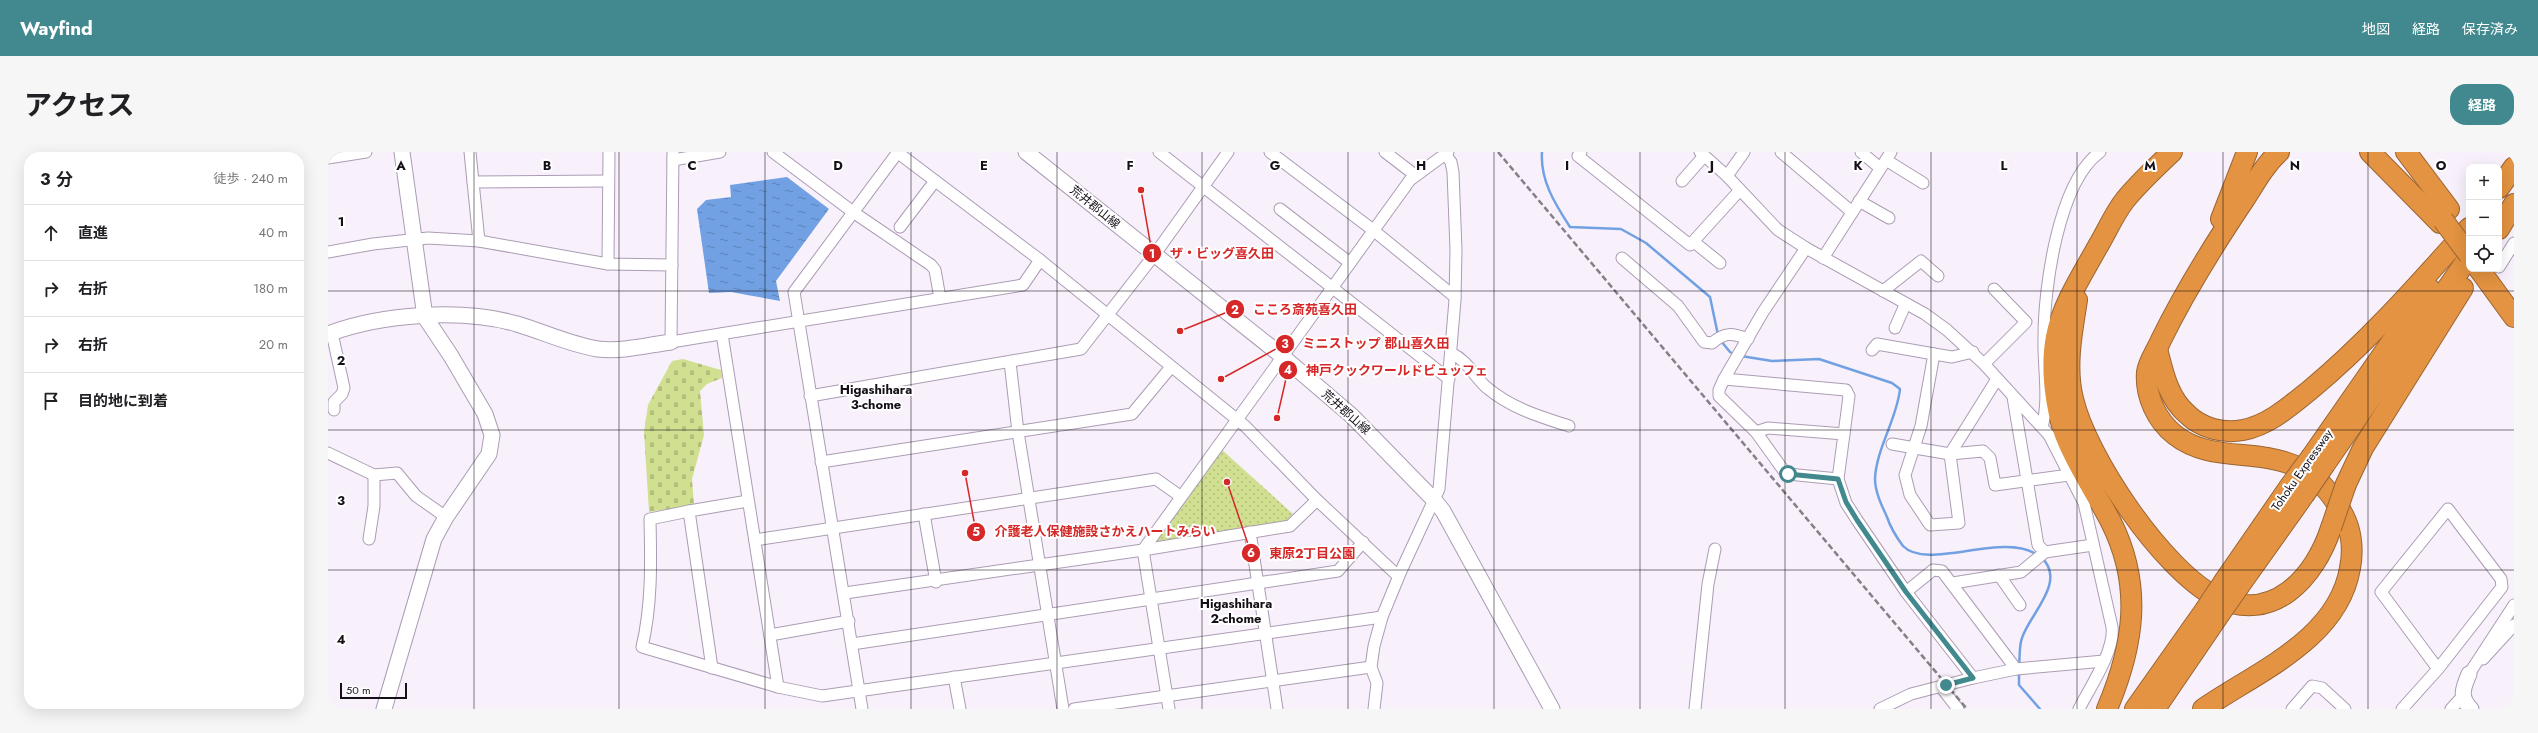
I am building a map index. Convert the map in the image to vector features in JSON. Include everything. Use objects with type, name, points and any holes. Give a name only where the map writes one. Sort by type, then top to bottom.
[{"type":"highway","points":[[2146,176],[2160,152]]},
{"type":"highway","points":[[2107,709],[2129,645],[2132,604],[2128,572],[2111,522],[2081,471],[2065,434],[2056,395],[2054,375],[2055,339],[2061,317],[2080,278],[2124,202],[2146,176],[2172,152]]},
{"type":"highway","points":[[2213,244],[2247,152]]},
{"type":"highway","points":[[2203,709],[2282,659],[2311,636],[2338,603],[2348,579],[2352,555],[2351,538],[2348,525],[2334,498],[2307,473],[2279,461],[2194,446],[2174,434],[2158,416],[2150,398],[2147,370],[2174,312],[2213,244],[2266,166],[2279,152]]},
{"type":"highway","points":[[2370,152],[2444,218]]},
{"type":"highway","points":[[2391,152],[2466,247]]},
{"type":"highway","points":[[2406,152],[2444,218]]},
{"type":"highway","points":[[2502,184],[2514,167]]},
{"type":"highway","points":[[2502,210],[2514,193]]},
{"type":"highway","points":[[2502,224],[2514,204]]},
{"type":"highway","points":[[2157,349],[2172,396],[2186,414],[2215,429],[2235,431],[2256,426],[2295,402],[2351,354],[2406,298],[2466,232]]},
{"type":"highway","name":"Tohoku Expressway","points":[[2155,709],[2212,613],[2318,460],[2466,234]]},
{"type":"highway","name":"Tohoku Expressway","points":[[2318,460],[2466,253]]},
{"type":"highway","points":[[2080,278],[2070,368],[2073,400],[2083,432],[2101,467],[2128,507],[2152,537],[2189,577],[2216,596],[2227,601],[2250,604],[2269,601],[2291,591],[2303,581],[2320,556],[2346,484],[2375,429],[2486,272]]},
{"type":"highway","points":[[2488,272],[2514,316]]},
{"type":"highway","points":[[2489,272],[2514,297]]},
{"type":"highway","name":"Tohoku Expressway","points":[[2135,709],[2212,613]]},
{"type":"street","points":[[328,158],[366,152]]},
{"type":"street","points":[[384,709],[426,560],[446,517],[489,454],[492,435],[489,421],[451,356],[425,317],[402,152]]},
{"type":"street","points":[[470,152],[479,241]]},
{"type":"street","points":[[608,264],[609,152]]},
{"type":"street","points":[[671,342],[673,156],[720,152]]},
{"type":"street","points":[[773,152],[853,212],[934,267],[940,298]]},
{"type":"street","points":[[862,709],[845,593],[832,528],[794,292],[898,152],[1040,260],[1236,419],[1317,500],[1398,576]]},
{"type":"street","name":"荒井郡山線","points":[[1026,152],[1282,356],[1360,422],[1435,501],[1443,511],[1552,709]]},
{"type":"street","points":[[1159,152],[1449,379]]},
{"type":"street","points":[[810,396],[1081,349],[1155,254],[1228,152]]},
{"type":"street","points":[[1270,152],[1373,230],[1455,297]]},
{"type":"street","points":[[1385,152],[1415,175]]},
{"type":"street","points":[[1580,152],[1578,156],[1690,245],[1740,190]]},
{"type":"street","points":[[1727,176],[1744,152]]},
{"type":"street","points":[[1780,152],[1852,212]]},
{"type":"street","points":[[1862,152],[1886,160],[1923,183]]},
{"type":"street","points":[[2042,428],[2046,414],[2044,337],[2049,268],[2063,214],[2078,179],[2087,164],[2100,152]]},
{"type":"street","points":[[1169,709],[1143,550],[1180,496],[1373,230],[1415,175],[1446,153],[1452,165],[1454,183],[1455,297],[1441,473],[1435,501],[1398,576],[1382,617],[1374,646],[1371,667],[1378,683],[1374,709]]},
{"type":"street","points":[[1682,181],[1702,154],[1727,176],[1773,226],[1823,258],[1883,291],[1905,305],[1925,314],[1972,352],[2051,438],[2084,503],[2112,627],[2113,637],[2104,660],[2079,709]]},
{"type":"street","points":[[1823,258],[1886,160]]},
{"type":"street","points":[[473,182],[608,180]]},
{"type":"street","points":[[900,227],[935,181]]},
{"type":"street","points":[[1859,201],[1889,218]]},
{"type":"street","points":[[1280,209],[1350,263]]},
{"type":"street","points":[[328,252],[413,239],[479,241],[608,264],[672,265]]},
{"type":"street","points":[[1694,242],[1720,263]]},
{"type":"street","points":[[2502,255],[2514,243]]},
{"type":"street","points":[[1806,248],[1748,339],[1724,380],[1719,390],[1719,396],[1756,432],[1782,469],[1788,474],[1838,479]]},
{"type":"street","points":[[1622,258],[1678,306],[1704,342],[1712,343],[1721,336],[1732,333],[1748,339]]},
{"type":"street","points":[[334,410],[334,402],[342,394],[344,388],[330,333],[384,320],[425,317],[464,317],[509,322],[598,349],[627,348],[799,322],[1023,285],[1040,260]]},
{"type":"street","points":[[1883,291],[1921,261],[1938,276]]},
{"type":"street","points":[[1984,364],[2026,322],[1994,289]]},
{"type":"street","points":[[1895,328],[1905,305]]},
{"type":"street","points":[[722,334],[778,687]]},
{"type":"street","points":[[1872,350],[1877,344],[1952,357],[1972,352]]},
{"type":"street","points":[[1451,353],[1462,358],[1485,386],[1510,404],[1531,415],[1569,426]]},
{"type":"street","points":[[1934,354],[1921,426],[1911,449],[1905,481],[1910,495],[1930,525],[1958,524],[1959,522],[1950,454],[1997,379]]},
{"type":"street","points":[[1010,362],[1018,432],[1063,709]]},
{"type":"street","points":[[821,462],[1132,414],[1171,367]]},
{"type":"street","points":[[1724,380],[1846,390],[1849,396],[1838,479],[1850,510],[1906,592],[1973,678]]},
{"type":"street","points":[[2013,397],[2038,546],[2045,552]]},
{"type":"street","points":[[1756,432],[1768,428],[1844,434]]},
{"type":"street","points":[[1892,444],[1911,449],[1950,454],[1980,451],[1986,452],[1990,458],[1995,485],[2069,475]]},
{"type":"street","points":[[328,453],[374,475],[393,473],[400,474],[416,496],[446,517]]},
{"type":"street","points":[[369,539],[374,506],[374,475]]},
{"type":"street","points":[[755,540],[1156,479],[1180,496]]},
{"type":"street","points":[[845,593],[936,582],[1290,526],[1317,500]]},
{"type":"street","points":[[748,501],[650,519],[652,554],[642,647],[778,687],[822,696],[1159,649],[1265,632],[1382,617]]},
{"type":"street","points":[[2402,709],[2438,669],[2502,586],[2501,579],[2448,508],[2381,592],[2438,669]]},
{"type":"street","points":[[689,511],[712,668]]},
{"type":"street","points":[[924,514],[936,582]]},
{"type":"street","points":[[1250,532],[1276,709]]},
{"type":"street","points":[[852,644],[1048,616],[1338,571],[1363,542]]},
{"type":"street","points":[[1953,583],[2024,571],[2045,552],[2093,545]]},
{"type":"street","points":[[1695,709],[1708,584],[1715,549]]},
{"type":"street","points":[[1906,592],[1933,570],[1942,571],[1953,583],[2016,669]]},
{"type":"street","points":[[1999,575],[2020,605]]},
{"type":"street","points":[[2452,709],[2468,706],[2463,688],[2469,674],[2514,605]]},
{"type":"street","points":[[770,635],[849,621]]},
{"type":"street","points":[[2469,674],[2514,625]]},
{"type":"street","points":[[1880,709],[1911,694],[1973,678],[2016,669],[2104,660]]},
{"type":"street","points":[[1074,709],[1371,667]]},
{"type":"street","points":[[954,677],[960,709]]},
{"type":"street","points":[[2292,709],[2312,686],[2322,688],[2345,709]]},
{"type":"street","points":[[1941,687],[1958,709]]},
{"type":"green space","points":[[683,359],[721,370],[722,378],[707,384],[700,391],[704,435],[692,479],[694,505],[649,512],[644,432],[648,405],[672,361]]},
{"type":"green space","points":[[1221,449],[1293,514],[1286,522],[1154,544]]},
{"type":"water","points":[[787,177],[829,209],[776,281],[780,301],[731,292],[709,293],[697,209],[706,200],[731,197],[730,185]]},
{"type":"waterway","points":[[1542,152],[1543,172],[1546,182],[1554,201],[1570,227],[1621,229],[1646,243],[1710,297],[1718,335]]},
{"type":"waterway","points":[[1721,341],[1730,352],[1734,354]]},
{"type":"waterway","points":[[1741,356],[1772,361],[1819,359],[1892,383],[1900,389],[1895,412],[1879,456],[1875,479],[1877,494],[1881,504],[1896,536],[1903,546],[1914,553],[1929,555],[2004,547],[2022,548],[2036,554]]},
{"type":"waterway","points":[[2019,666],[2022,638],[2049,588],[2049,567],[2042,558]]},
{"type":"waterway","points":[[2019,671],[2019,685],[2040,709]]},
{"type":"railway","points":[[1498,152],[1967,709]]},
{"type":"place","name":"ザ・ビッグ喜久田","points":[[1141,190]]},
{"type":"place","name":"こころ斎苑喜久田","points":[[1180,331]]},
{"type":"place","name":"ミニストップ 郡山喜久田","points":[[1221,379]]},
{"type":"place","name":"神戸クックワールドビュッフェ","points":[[1277,418]]},
{"type":"place","name":"介護老人保健施設さかえハートみらい","points":[[965,473]]},
{"type":"place","name":"東原２丁目公園","points":[[1227,482]]},
{"type":"district","name":"Higashihara 3-chome","points":[[876,396]]},
{"type":"district","name":"Higashihara 2-chome","points":[[1236,610]]},
{"type":"route","points":[[1788,474],[1838,479],[1850,510],[1906,592],[1973,678],[1946,685]]}]
